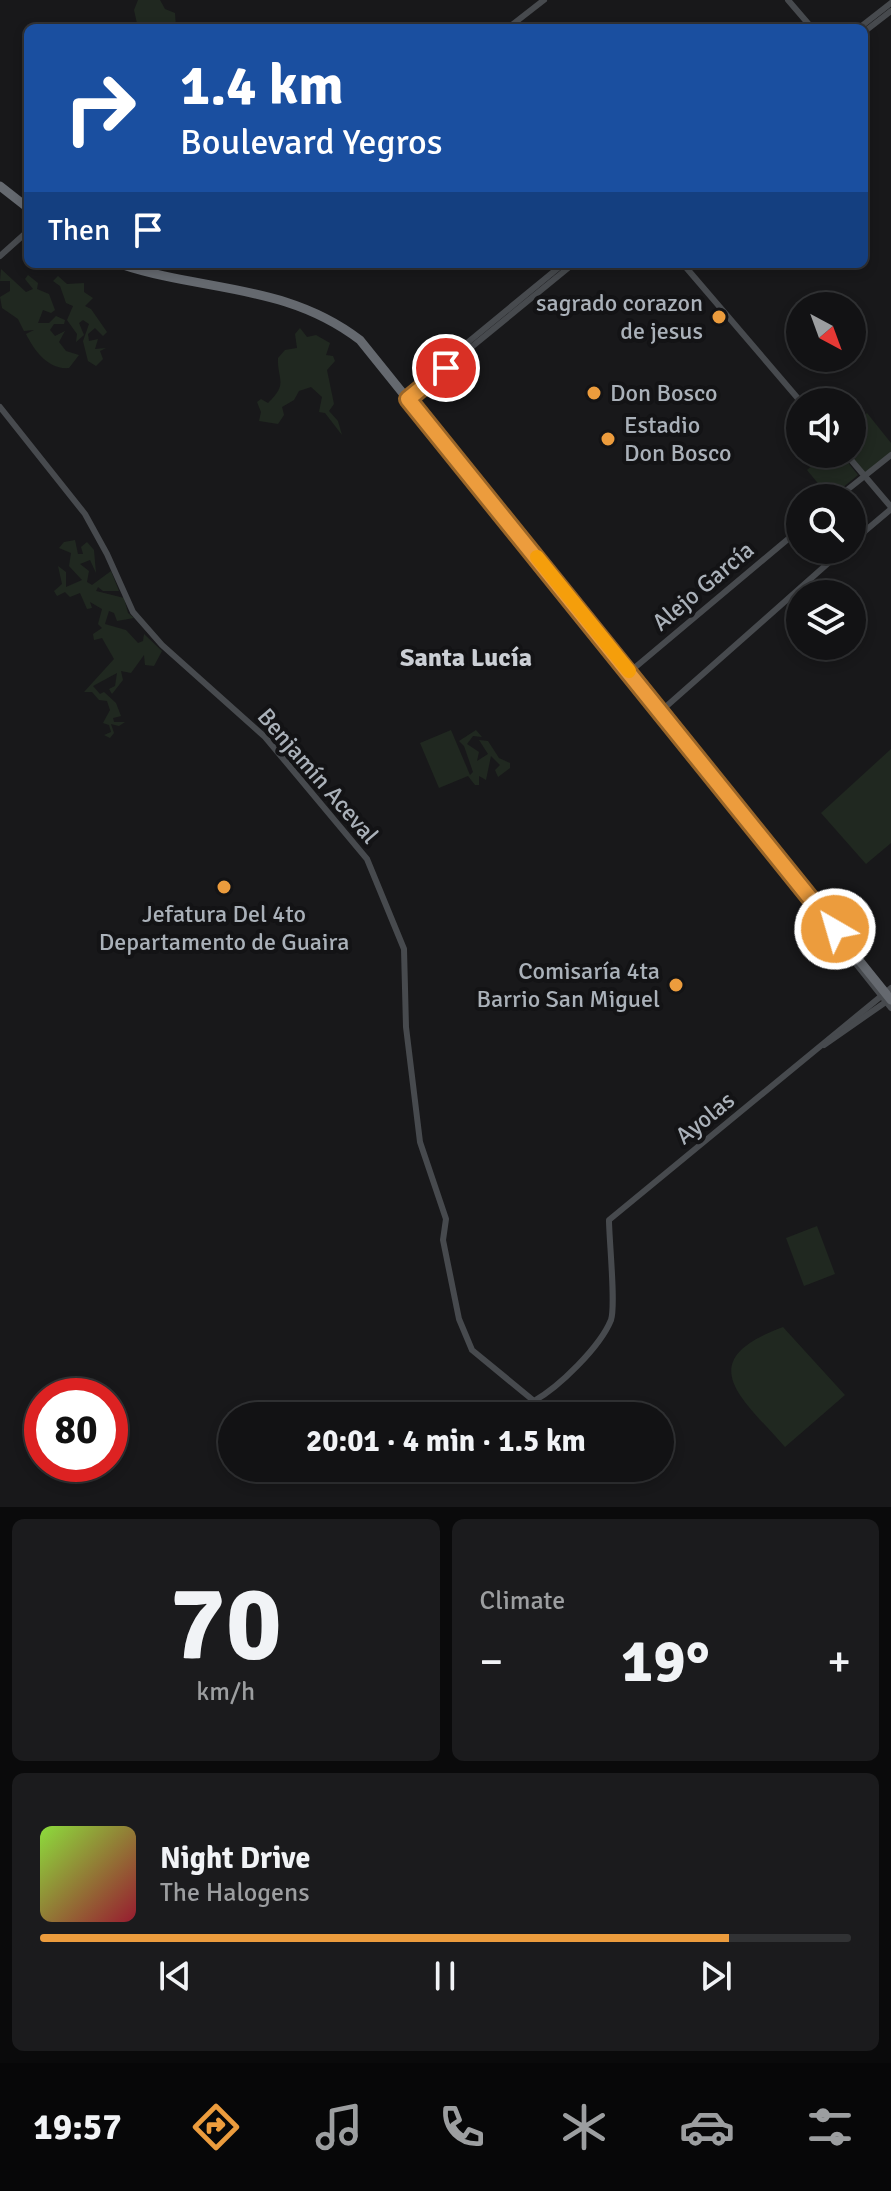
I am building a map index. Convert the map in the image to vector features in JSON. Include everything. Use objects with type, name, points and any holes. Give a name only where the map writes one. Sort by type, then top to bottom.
[{"type":"highway","points":[[0,186],[24,205]]},
{"type":"highway","points":[[138,268],[298,303],[334,321],[360,340],[661,711],[888,998]]},
{"type":"main road","points":[[513,24],[544,0]]},
{"type":"main road","points":[[788,0],[809,24]]},
{"type":"main road","points":[[864,24],[891,3]]},
{"type":"main road","points":[[868,29],[891,11]]},
{"type":"main road","points":[[0,256],[24,235]]},
{"type":"main road","points":[[407,396],[558,268]]},
{"type":"main road","points":[[407,396],[568,268]]},
{"type":"main road","points":[[686,268],[789,388]]},
{"type":"main road","name":"Benjamín Aceval","points":[[0,407],[85,514],[133,612],[162,645],[265,737],[367,859],[404,949],[406,1027],[420,1142],[446,1219],[443,1240],[459,1319],[472,1350],[534,1401],[560,1384],[611,1319]]},
{"type":"main road","points":[[854,484],[891,455]]},
{"type":"main road","points":[[859,468],[891,508],[866,530]]},
{"type":"main road","points":[[498,510],[501,523],[628,673],[814,911],[888,998]]},
{"type":"main road","name":"Alejo García","points":[[628,673],[786,541]]},
{"type":"main road","points":[[661,711],[827,564]]},
{"type":"main road","name":"Ayolas","points":[[611,1319],[609,1220],[824,1045],[888,998]]},
{"type":"shaded area","points":[[138,0],[160,0],[165,9],[175,13],[176,24],[137,24],[134,10]]},
{"type":"shaded area","points":[[1,269],[26,292],[33,289],[25,279],[28,275],[38,283],[37,289],[49,294],[55,310],[51,313],[43,310],[38,323],[49,323],[56,316],[65,320],[64,324],[54,324],[50,330],[55,336],[65,331],[59,342],[66,351],[79,355],[69,368],[55,366],[43,358],[26,334],[34,330],[24,331],[18,319],[2,308],[0,297],[10,291],[10,281],[0,281]]},
{"type":"shaded area","points":[[58,276],[67,284],[84,283],[84,292],[93,298],[85,306],[91,309],[107,332],[103,336],[95,328],[88,334],[89,341],[98,339],[95,349],[106,348],[100,351],[103,359],[96,366],[88,361],[83,341],[89,324],[83,320],[79,323],[84,335],[76,342],[77,334],[67,320],[73,306],[66,303],[60,286],[53,281]]},
{"type":"shaded area","points":[[300,328],[307,337],[316,335],[330,343],[326,355],[333,356],[335,361],[327,370],[334,404],[329,411],[338,421],[342,435],[325,413],[319,412],[322,397],[311,387],[299,391],[294,400],[282,407],[284,415],[278,424],[259,421],[261,412],[257,402],[261,399],[268,403],[278,391],[278,358],[285,350],[297,348],[295,334]]},
{"type":"shaded area","points":[[866,414],[891,443],[891,453],[865,474],[860,468],[866,468]]},
{"type":"shaded area","points":[[852,468],[858,475],[847,484],[818,484],[807,470]]},
{"type":"shaded area","points":[[75,540],[78,554],[83,554],[81,547],[87,542],[94,550],[96,573],[90,560],[80,564],[89,571],[87,582],[92,585],[111,571],[119,591],[103,591],[98,587],[96,591],[124,598],[128,613],[134,618],[117,621],[114,613],[109,611],[105,624],[126,630],[138,643],[143,641],[144,634],[162,651],[154,666],[145,665],[144,655],[131,673],[121,671],[123,680],[112,694],[109,689],[115,686],[117,673],[93,686],[116,703],[121,716],[113,718],[114,722],[125,722],[119,726],[111,724],[114,733],[110,738],[104,735],[111,732],[109,725],[103,723],[110,710],[107,701],[99,700],[92,692],[84,692],[114,659],[102,638],[94,640],[93,634],[102,628],[98,624],[102,609],[90,602],[92,608],[87,609],[80,593],[70,597],[65,592],[57,596],[54,591],[62,584],[58,566],[66,572],[66,587],[82,580],[69,566],[71,553],[59,548],[64,542]]},
{"type":"shaded area","points":[[451,730],[470,775],[473,772],[464,746],[459,741],[476,730],[482,737],[473,736],[467,744],[479,752],[477,761],[488,754],[479,740],[488,741],[499,758],[510,763],[510,768],[498,777],[495,770],[500,765],[491,756],[486,780],[479,776],[479,785],[475,785],[468,776],[439,788],[420,743]]},
{"type":"shaded area","points":[[891,749],[891,843],[866,864],[821,813]]},
{"type":"shaded area","points":[[817,1226],[835,1274],[804,1286],[786,1238]]},
{"type":"shaded area","points":[[783,1327],[845,1395],[785,1447],[741,1396],[733,1381],[732,1367],[738,1353],[755,1340]]},
{"type":"slow traffic","points":[[537,557],[629,671]]},
{"type":"place","name":"sagrado corazon de jesus","points":[[719,317]]},
{"type":"place","name":"Don Bosco","points":[[594,393]]},
{"type":"place","name":"Estadio Don Bosco","points":[[608,439]]},
{"type":"place","name":"Jefatura Del 4to Departamento de Guaira","points":[[224,887]]},
{"type":"place","name":"Comisaría 4ta Barrio San Miguel","points":[[676,985]]},
{"type":"district","name":"Santa Lucía","points":[[466,658]]},
{"type":"route","points":[[446,368],[408,399],[835,929]]}]
